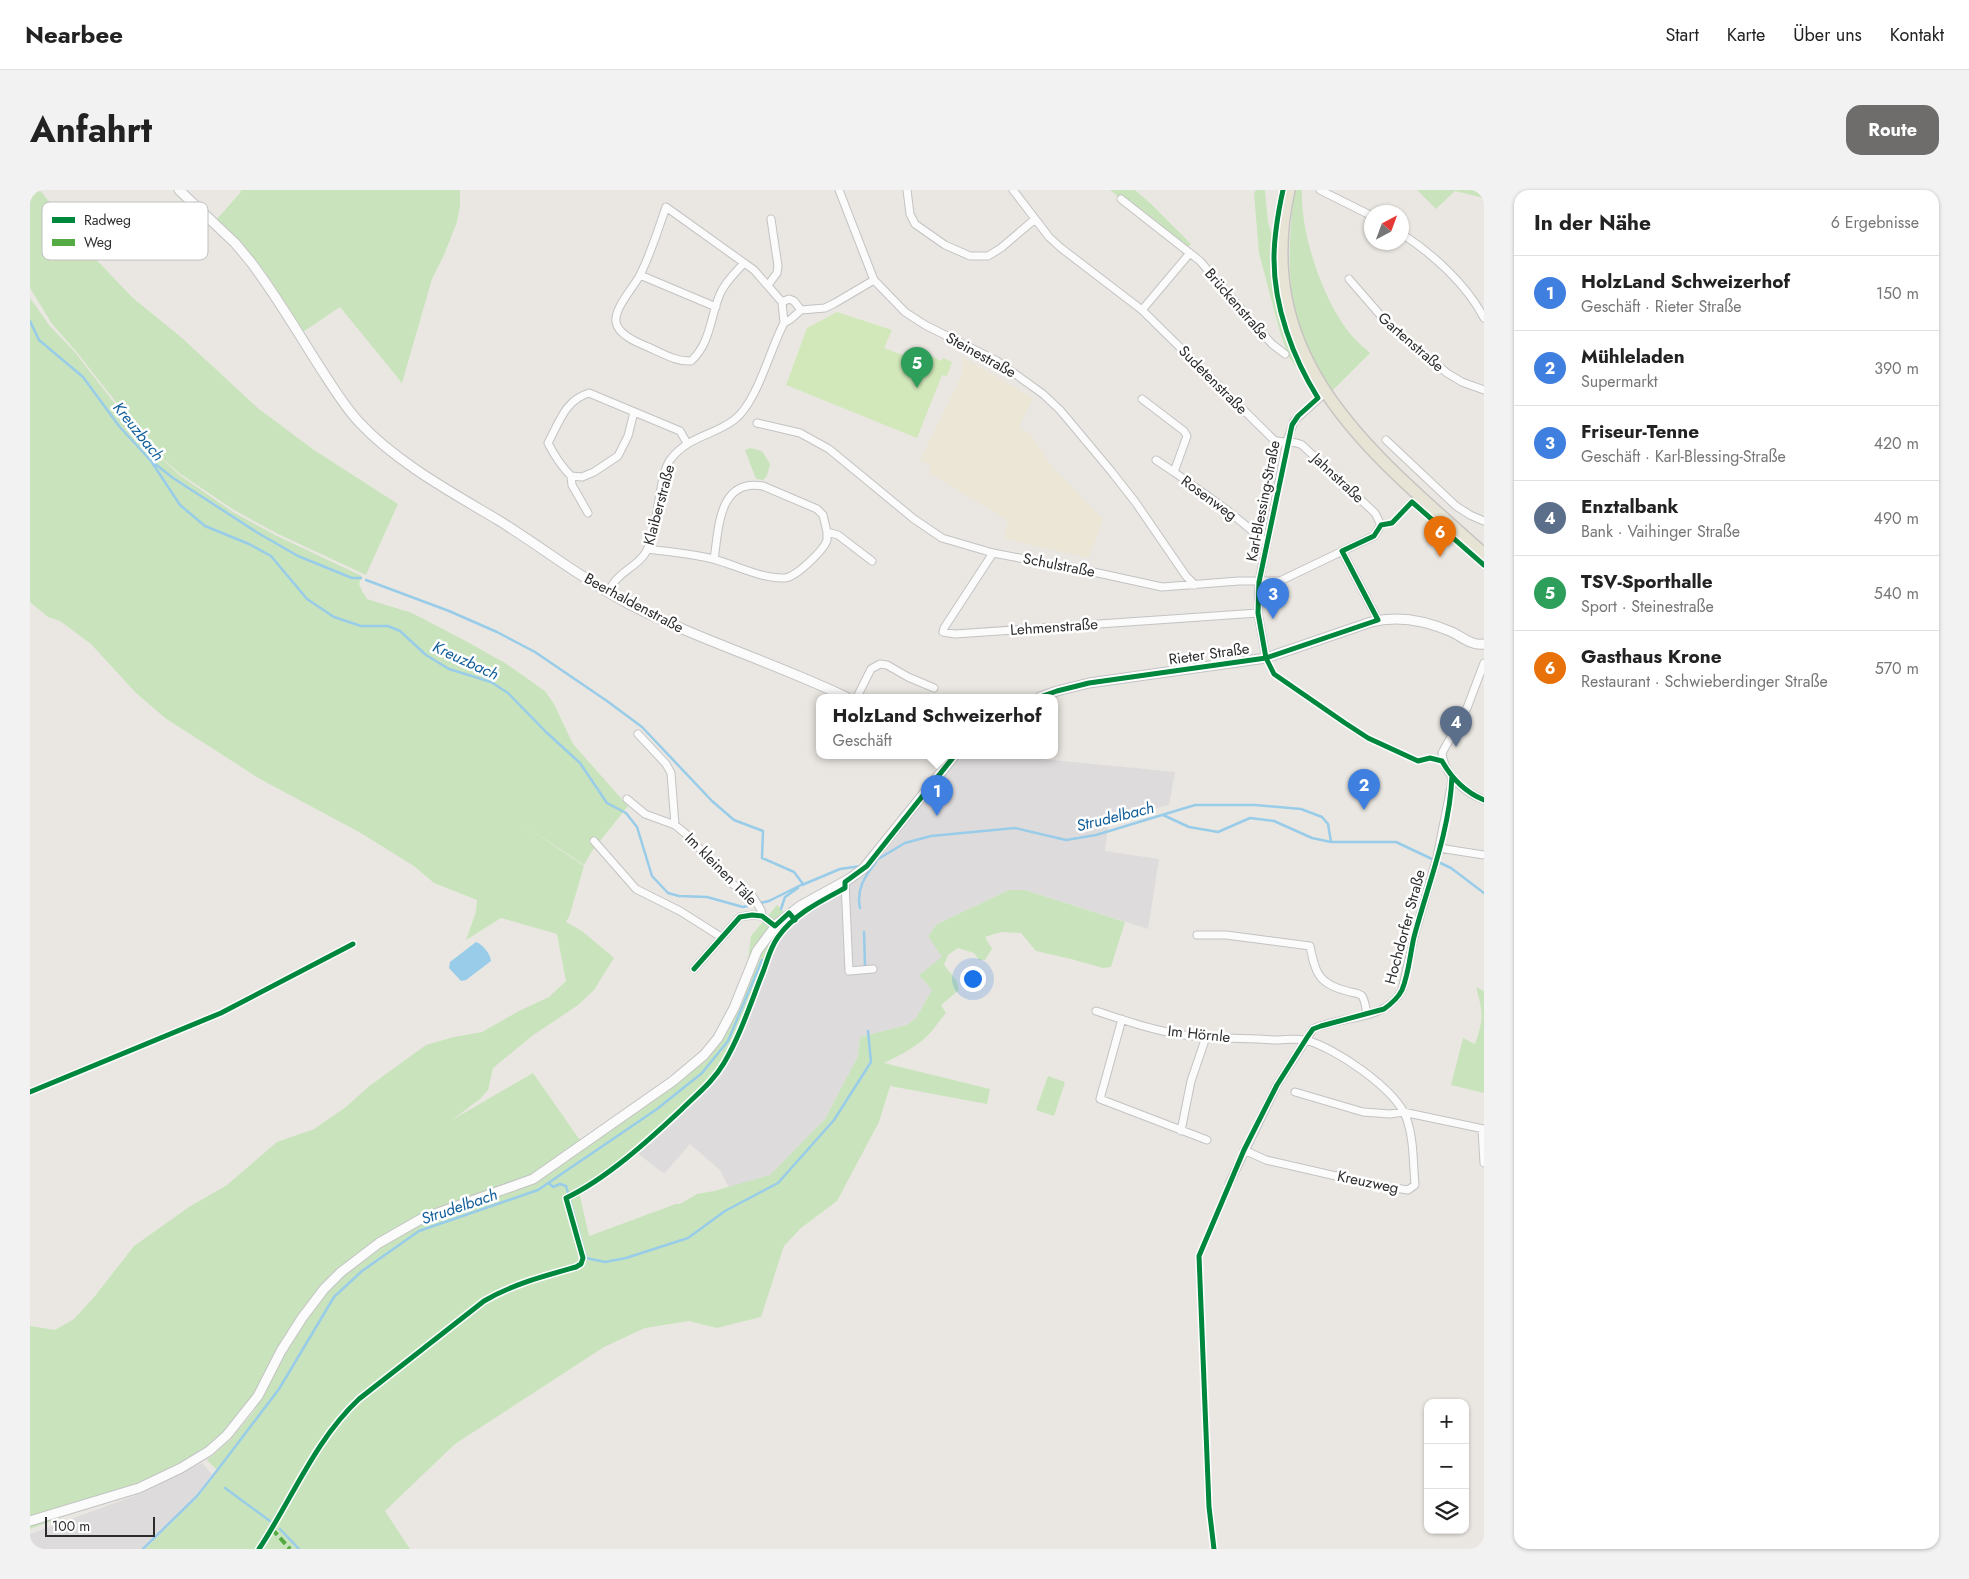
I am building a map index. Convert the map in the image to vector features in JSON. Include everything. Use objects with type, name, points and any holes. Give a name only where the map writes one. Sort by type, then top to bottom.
[{"type":"main road","points":[[1289,190],[1283,238],[1285,291],[1300,346],[1312,371],[1344,420],[1377,455],[1484,554]]},
{"type":"street","name":"Beerhaldenstraße","points":[[178,190],[191,202]]},
{"type":"street","name":"Steinestraße","points":[[839,190],[874,280],[911,316],[997,361],[1042,394],[1060,410],[1136,503],[1186,576],[1195,585]]},
{"type":"street","points":[[907,190],[910,214],[915,224],[938,240],[970,256],[988,256],[1001,248],[1035,220]]},
{"type":"street","name":"Sudetenstraße","points":[[1014,190],[1035,220],[1061,248],[1142,310],[1274,440],[1280,442],[1288,441]]},
{"type":"street","points":[[1320,190],[1364,212]]},
{"type":"street","name":"Brückenstraße","points":[[1121,199],[1200,261],[1272,344],[1284,354]]},
{"type":"street","points":[[744,263],[725,284],[708,336],[699,354],[691,361],[672,358],[636,342],[619,329],[616,323],[622,303],[640,275],[654,243],[666,207],[754,270],[782,302],[784,323]]},
{"type":"street","name":"Beerhaldenstraße","points":[[208,218],[228,236],[250,261],[336,392],[356,419],[410,464],[455,495],[531,540],[608,592],[700,637],[839,694]]},
{"type":"street","points":[[768,285],[777,273],[778,266],[772,219]]},
{"type":"street","points":[[1409,240],[1454,277],[1467,291],[1484,318]]},
{"type":"street","points":[[1142,310],[1190,253]]},
{"type":"street","points":[[640,275],[716,307]]},
{"type":"street","name":"Gartenstraße","points":[[1349,279],[1388,324],[1416,348],[1453,377],[1484,390]]},
{"type":"street","points":[[782,302],[789,299],[794,301],[801,310],[825,308],[874,280]]},
{"type":"street","name":"Klaiberstraße","points":[[608,592],[620,576],[630,569],[648,549],[669,462],[687,443],[728,424],[738,417],[755,391],[784,323],[801,310]]},
{"type":"street","points":[[588,513],[572,485],[571,476],[555,457],[548,443],[570,403],[578,396],[589,393],[680,431],[687,443]]},
{"type":"street","name":"Karl-Blessing-Straße","points":[[1266,658],[1258,613],[1259,582],[1288,441],[1294,421],[1325,393]]},
{"type":"street","name":"Rosenweg","points":[[1142,399],[1187,436],[1174,472]]},
{"type":"street","points":[[571,476],[582,477],[594,472],[618,456],[628,436],[634,412]]},
{"type":"street","name":"Schulstraße","points":[[757,423],[800,433],[829,449],[929,530],[942,538],[992,552],[1162,587],[1239,580],[1280,582],[1374,536],[1380,524]]},
{"type":"street","points":[[1386,440],[1456,506],[1484,521]]},
{"type":"street","name":"Jahnstraße","points":[[1288,441],[1302,445],[1374,512],[1380,524]]},
{"type":"street","name":"Rosenweg","points":[[1156,460],[1227,510],[1267,543]]},
{"type":"street","points":[[648,549],[714,559],[762,574],[785,578],[793,576],[802,569],[827,540],[827,532],[822,515],[817,508],[771,489],[754,484],[741,487],[729,496],[722,511],[714,559]]},
{"type":"street","points":[[827,532],[838,535],[872,561]]},
{"type":"street","points":[[1342,551],[1378,620]]},
{"type":"street","name":"Lehmenstraße","points":[[992,552],[943,632],[954,634],[1258,613]]},
{"type":"street","name":"Rieter Straße","points":[[1049,694],[1089,683],[1266,658],[1378,620],[1398,618],[1425,623],[1451,632],[1474,644],[1484,645]]},
{"type":"street","points":[[1484,663],[1467,708],[1442,753],[1442,761],[1452,776],[1470,793],[1484,800]]},
{"type":"street","points":[[858,694],[871,669],[880,664],[888,665],[908,677],[934,688]]},
{"type":"street","name":"Im kleinen Täle","points":[[638,734],[662,759],[671,773],[675,825]]},
{"type":"street","points":[[30,1521],[139,1488],[201,1457],[222,1440],[241,1418],[258,1396],[284,1345],[310,1307],[331,1282],[356,1260],[391,1236],[421,1219],[534,1179],[684,1072],[704,1055],[718,1038],[734,1008],[757,951],[775,926],[800,906],[860,872],[952,759]]},
{"type":"street","name":"Hochdorfer Straße","points":[[1229,1184],[1244,1150],[1278,1085],[1313,1030],[1321,1026],[1384,1009],[1392,1003],[1402,990],[1414,937],[1437,857],[1452,776]]},
{"type":"street","name":"Im kleinen Täle","points":[[627,799],[645,814],[675,825],[686,834],[731,883],[753,897],[762,913]]},
{"type":"street","points":[[594,841],[636,889],[680,911],[721,937]]},
{"type":"street","points":[[1439,848],[1484,855]]},
{"type":"street","points":[[845,882],[849,970],[867,970]]},
{"type":"street","points":[[694,969],[740,917],[762,913],[775,926]]},
{"type":"street","points":[[1197,934],[1226,935],[1310,946],[1314,966],[1318,974],[1336,988],[1359,993],[1363,996],[1367,1014]]},
{"type":"street","name":"Im Hörnle","points":[[1096,1011],[1174,1033],[1206,1037],[1305,1040]]},
{"type":"street","points":[[1122,1019],[1100,1099],[1207,1140]]},
{"type":"street","points":[[1181,1131],[1191,1080],[1206,1037]]},
{"type":"street","name":"Kreuzweg","points":[[1244,1150],[1266,1160],[1375,1185],[1408,1190],[1415,1185],[1411,1135],[1404,1112],[1380,1084],[1352,1063],[1305,1040]]},
{"type":"street","points":[[1295,1092],[1363,1112],[1390,1114],[1404,1112],[1483,1129],[1484,1163]]},
{"type":"shaded area","points":[[962,357],[1033,398],[1019,426],[1031,435],[1050,464],[1103,519],[1089,558],[1005,539],[1007,520],[929,473],[931,467],[920,460],[962,375]]},
{"type":"shaded area","points":[[955,759],[1043,759],[1175,772],[1169,805],[1109,821],[1105,851],[1159,859],[1148,929],[1025,890],[1009,890],[937,924],[942,957],[932,990],[916,1018],[907,1025],[860,1037],[858,1056],[825,1119],[770,1176],[729,1188],[720,1170],[690,1144],[665,1173],[660,1171],[635,1151],[709,1085],[720,1071],[737,1039],[767,962],[770,949],[778,937],[805,914],[847,892],[847,884]]},
{"type":"shaded area","points":[[202,1463],[212,1474],[196,1495],[142,1549],[30,1549],[30,1534],[142,1493]]},
{"type":"green space","points":[[30,190],[40,190],[49,202],[42,202],[42,260],[97,260],[133,298],[182,338],[259,409],[314,450],[398,504],[366,575],[278,534],[234,510],[179,473],[144,438],[75,350],[52,324],[30,288]]},
{"type":"green space","points":[[240,190],[460,190],[457,222],[432,279],[402,383],[340,307],[300,334],[215,221],[241,192]]},
{"type":"green space","points":[[1110,190],[1135,190],[1191,244],[1187,248]]},
{"type":"green space","points":[[1256,190],[1265,190],[1268,223],[1273,238],[1274,272],[1281,312],[1299,365],[1296,367],[1288,355],[1280,332],[1259,253],[1254,193]]},
{"type":"green space","points":[[1295,190],[1302,190],[1305,227],[1316,268],[1324,288],[1342,323],[1370,353],[1331,392],[1312,360],[1302,336],[1292,295],[1290,232]]},
{"type":"green space","points":[[1417,190],[1484,190],[1484,198],[1455,191],[1436,209]]},
{"type":"green space","points":[[30,298],[50,326],[74,351],[143,440],[178,474],[233,512],[277,536],[362,576],[359,584],[367,599],[412,613],[505,663],[545,691],[554,704],[573,744],[628,806],[592,851],[584,865],[521,823],[584,866],[566,922],[582,931],[614,958],[594,990],[578,1005],[532,1036],[493,1068],[488,1090],[480,1099],[452,1120],[533,1073],[582,1143],[542,1171],[420,1217],[322,1288],[257,1395],[222,1441],[139,1488],[30,1529],[30,1326],[55,1330],[74,1319],[95,1296],[134,1246],[189,1207],[227,1185],[277,1142],[314,1129],[346,1107],[368,1087],[426,1045],[482,1032],[549,997],[566,981],[557,934],[501,918],[466,940],[476,912],[477,900],[434,883],[414,866],[359,832],[260,779],[165,718],[135,692],[91,644],[60,621],[48,617],[30,602]]},
{"type":"green space","points":[[837,312],[892,330],[884,348],[908,357],[910,354],[926,360],[929,355],[941,361],[943,358],[952,362],[947,376],[942,375],[917,438],[786,385],[807,328]]},
{"type":"green space","points":[[751,448],[762,451],[770,464],[767,476],[763,480],[756,479],[745,450]]},
{"type":"green space","points":[[842,887],[843,892],[822,902],[793,922],[784,930],[770,949],[733,1045],[719,1070],[708,1084],[663,1127],[622,1161],[566,1198],[583,1258],[567,1199],[579,1192],[589,1236],[680,1204],[697,1194],[770,1175],[825,1119],[858,1056],[860,1037],[907,1025],[916,1018],[932,990],[919,975],[942,957],[928,936],[937,924],[1009,890],[1025,890],[1125,922],[1111,967],[1103,968],[1036,951],[1021,933],[1001,932],[985,937],[992,949],[985,960],[979,960],[974,953],[958,948],[948,955],[944,965],[957,981],[959,990],[941,1005],[946,1013],[921,1042],[884,1063],[990,1089],[987,1104],[890,1086],[879,1122],[837,1201],[801,1228],[784,1246],[761,1317],[717,1328],[689,1321],[645,1328],[604,1347],[455,1444],[385,1511],[410,1549],[145,1549],[198,1497],[218,1471],[207,1460],[230,1440],[254,1411],[284,1351],[305,1319],[333,1284],[381,1245],[422,1222],[526,1186],[706,1057],[746,975],[751,936],[777,905],[791,919],[815,901]],"holes":[[[583,1258],[580,1266],[512,1287],[576,1267]],[[501,1292],[469,1312],[359,1400],[336,1424],[314,1457],[332,1425],[358,1398],[468,1311]]]},
{"type":"green space","points":[[1476,987],[1484,991],[1484,1093],[1451,1085],[1463,1038],[1475,1044],[1480,1028],[1481,1010]]},
{"type":"green space","points":[[1048,1076],[1065,1082],[1054,1116],[1036,1110]]},
{"type":"water","points":[[476,942],[486,950],[491,961],[466,980],[461,981],[449,968],[450,962]]},
{"type":"waterway","name":"Kreuzbach","points":[[30,321],[39,340],[83,377],[119,426],[151,461],[180,505],[205,526],[249,544],[271,556],[307,599],[334,617],[361,626],[388,626],[400,631],[426,655],[449,669],[491,682],[508,693],[580,763],[607,803],[626,813],[637,827],[652,876],[668,893],[679,896],[707,897],[743,907],[769,901],[803,884],[794,872],[762,858],[763,831],[734,820],[712,801],[642,727],[607,701],[535,652],[497,632],[449,611],[366,580]]},
{"type":"waterway","points":[[154,463],[173,478],[258,533],[298,556],[352,578],[361,578]]},
{"type":"waterway","name":"Strudelbach","points":[[873,862],[905,843],[931,836],[1015,828],[1066,840],[1096,835],[1195,805],[1255,805],[1301,809],[1322,817],[1328,824],[1331,842]]},
{"type":"waterway","name":"Strudelbach","points":[[1163,815],[1189,827],[1218,832],[1250,818],[1274,821],[1312,838],[1331,842],[1396,842],[1451,868],[1484,893]]},
{"type":"waterway","points":[[860,908],[860,889],[876,862]]},
{"type":"waterway","name":"Strudelbach","points":[[802,885],[840,869],[861,866]]},
{"type":"waterway","name":"Kreuzbach","points":[[781,909],[785,897],[798,888]]},
{"type":"waterway","points":[[864,932],[865,965]]},
{"type":"waterway","name":"Strudelbach","points":[[143,1549],[197,1496],[279,1389],[334,1297],[362,1271],[419,1231],[538,1190],[657,1109],[702,1073],[728,1041],[762,960]]},
{"type":"waterway","points":[[549,1183],[553,1187],[560,1184],[566,1186],[586,1258],[605,1262],[626,1258],[688,1238],[725,1211],[778,1183],[834,1120],[871,1062],[868,1031]]},
{"type":"waterway","points":[[225,1488],[270,1521]]},
{"type":"waterway","points":[[280,1529],[299,1549]]},
{"type":"marked path","points":[[272,1529],[290,1549]]},
{"type":"cycle path","points":[[1283,190],[1274,250],[1277,295],[1281,314],[1293,349],[1318,398],[1298,416],[1292,425],[1259,582],[1258,613],[1266,658],[1274,674],[1368,738],[1418,761],[1430,758],[1442,761],[1450,774],[1460,784],[1484,800]]},
{"type":"cycle path","points":[[1048,694],[1089,683],[1266,658],[1378,620],[1342,551],[1374,536],[1381,525],[1392,523],[1412,502],[1484,565]]},
{"type":"cycle path","points":[[259,1549],[317,1451],[343,1415],[359,1399],[484,1301],[517,1285],[581,1264],[583,1258],[566,1198],[596,1181],[641,1146],[710,1082],[720,1070],[736,1041],[775,941],[792,921],[817,903],[845,888],[845,882],[867,866],[952,759]]},
{"type":"cycle path","points":[[1214,1549],[1209,1507],[1199,1256],[1244,1150],[1277,1085],[1313,1029],[1384,1009],[1394,1001],[1402,990],[1414,937],[1443,837],[1452,776]]},
{"type":"cycle path","points":[[694,969],[740,917],[762,916],[775,926],[789,913],[795,920]]},
{"type":"cycle path","points":[[30,1092],[221,1013],[353,944]]},
{"type":"place","name":"TSV-Sporthalle","points":[[917,388]]},
{"type":"place","name":"Gasthaus Krone","points":[[1440,557]]},
{"type":"place","name":"Friseur-Tenne","points":[[1273,619]]},
{"type":"place","name":"Enztalbank","points":[[1456,747]]},
{"type":"place","name":"Mühleladen","points":[[1364,810]]},
{"type":"place","name":"HolzLand Schweizerhof","points":[[937,816]]}]
